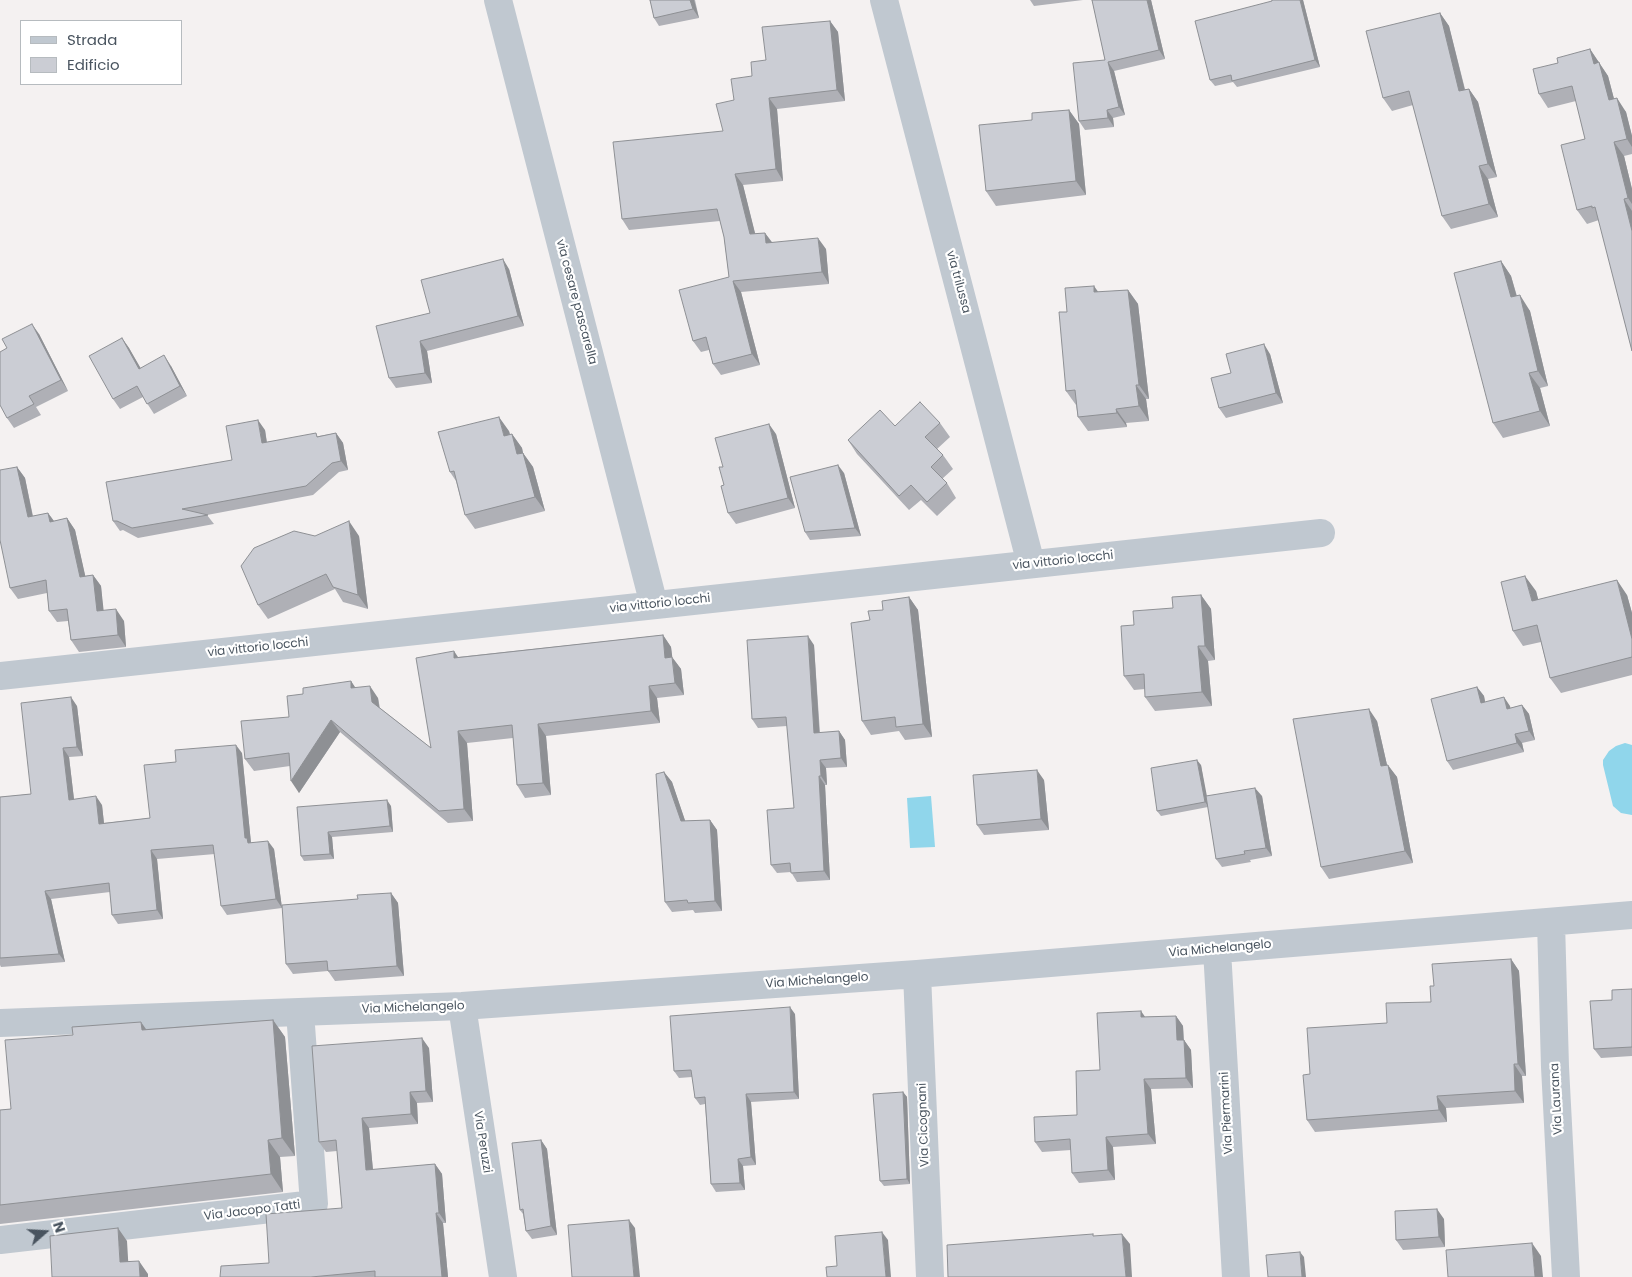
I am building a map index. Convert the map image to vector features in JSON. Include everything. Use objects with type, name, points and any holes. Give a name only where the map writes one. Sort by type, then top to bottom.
[{"type":"street","name":"via cesare pascarella","points":[[498,0],[654,605]]},
{"type":"street","name":"via trilussa","points":[[884,0],[1032,564]]},
{"type":"street","name":"via vittorio locchi","points":[[0,676],[1321,532]]},
{"type":"street","name":"Via Michelangelo","points":[[0,1023],[462,1006],[918,974],[1632,915]]},
{"type":"street","name":"Via Laurana","points":[[1552,922],[1555,1067],[1566,1277]]},
{"type":"street","name":"Via Piermarini","points":[[1217,950],[1236,1277]]},
{"type":"street","name":"Via Cicognani","points":[[918,974],[930,1277]]},
{"type":"street","name":"Via Peruzzi","points":[[462,1006],[503,1277]]},
{"type":"street","name":"Via Jacopo Tatti","points":[[0,1240],[314,1204],[300,1012]]},
{"type":"water","points":[[1625,743],[1632,745],[1632,815],[1621,813],[1613,806],[1603,765],[1603,760],[1609,751]]},
{"type":"water","points":[[931,796],[935,847],[910,848],[907,798]]},
{"type":"building","points":[[650,0],[690,0],[693,9],[654,18]]},
{"type":"building","points":[[1092,0],[1147,0],[1159,50],[1108,62],[1119,107],[1107,110],[1108,118],[1079,121],[1073,63],[1105,60]]},
{"type":"building","points":[[1272,0],[1300,0],[1315,60],[1232,81],[1231,75],[1210,80],[1195,21]]},
{"type":"building","points":[[1440,13],[1459,91],[1469,89],[1488,164],[1479,166],[1489,204],[1442,216],[1409,91],[1383,98],[1366,31]]},
{"type":"building","points":[[830,21],[837,90],[769,98],[776,169],[735,174],[750,234],[765,233],[766,243],[818,238],[822,272],[733,281],[752,354],[713,364],[706,337],[693,341],[679,290],[729,277],[724,237],[717,209],[622,219],[613,142],[723,131],[716,104],[734,100],[731,79],[752,76],[751,62],[766,60],[762,27]]},
{"type":"building","points":[[1590,49],[1594,64],[1599,62],[1609,100],[1617,98],[1627,139],[1614,142],[1628,198],[1624,199],[1632,231],[1632,351],[1595,207],[1577,210],[1561,145],[1585,139],[1572,86],[1539,94],[1533,69],[1558,63],[1557,58]]},
{"type":"building","points":[[1069,110],[1076,181],[986,191],[979,125],[1032,120],[1032,113]]},
{"type":"building","points":[[503,259],[518,316],[420,341],[425,373],[389,378],[376,326],[430,313],[421,280]]},
{"type":"building","points":[[1501,261],[1511,297],[1520,295],[1538,371],[1529,373],[1540,411],[1493,423],[1454,273]]},
{"type":"building","points":[[1094,286],[1094,292],[1128,290],[1139,385],[1136,385],[1139,406],[1116,409],[1117,413],[1078,417],[1075,390],[1066,391],[1059,312],[1067,312],[1065,288]]},
{"type":"building","points":[[32,324],[61,380],[29,396],[34,404],[7,418],[0,405],[0,352],[7,348],[2,339]]},
{"type":"building","points":[[122,338],[139,369],[164,355],[180,386],[147,404],[137,386],[113,399],[89,356]]},
{"type":"building","points":[[1264,344],[1276,393],[1219,408],[1211,378],[1231,373],[1226,354]]},
{"type":"building","points":[[920,402],[940,423],[925,437],[943,455],[931,467],[947,483],[927,502],[911,485],[899,496],[848,440],[880,410],[895,426]]},
{"type":"building","points":[[499,417],[504,436],[512,434],[517,454],[523,453],[535,497],[465,515],[454,471],[450,472],[438,432]]},
{"type":"building","points":[[258,420],[262,443],[316,433],[317,437],[336,433],[341,461],[332,463],[306,486],[182,509],[208,515],[132,528],[113,521],[106,482],[232,460],[226,426]]},
{"type":"building","points":[[769,424],[788,498],[728,513],[721,486],[724,485],[719,467],[723,467],[715,438]]},
{"type":"building","points":[[838,465],[855,528],[805,532],[790,477]]},
{"type":"building","points":[[17,467],[28,517],[48,513],[50,522],[67,518],[80,577],[93,575],[97,611],[116,609],[118,635],[71,640],[67,609],[49,611],[46,580],[10,588],[0,540],[0,470]]},
{"type":"building","points":[[349,521],[358,595],[333,587],[326,574],[258,605],[241,566],[254,548],[294,531],[315,536]]},
{"type":"building","points":[[1525,576],[1532,601],[1617,580],[1632,639],[1632,657],[1550,678],[1537,625],[1513,631],[1501,582]]},
{"type":"building","points":[[1201,595],[1205,646],[1198,646],[1202,692],[1145,697],[1144,674],[1124,676],[1121,626],[1134,625],[1133,611],[1173,608],[1172,597]]},
{"type":"building","points":[[909,597],[923,724],[896,727],[895,717],[862,721],[851,623],[870,620],[868,611],[883,610],[882,601]]},
{"type":"building","points":[[663,635],[665,658],[672,657],[675,683],[649,686],[651,711],[538,724],[543,783],[517,785],[512,725],[458,731],[464,809],[439,811],[331,720],[291,781],[289,753],[245,759],[241,721],[289,717],[287,696],[303,694],[303,688],[351,681],[351,688],[370,686],[372,702],[431,748],[416,658],[454,651],[454,658]]},
{"type":"building","points":[[808,636],[814,733],[839,731],[841,758],[820,760],[821,776],[819,776],[824,871],[791,873],[790,863],[771,865],[767,810],[794,808],[786,717],[752,719],[747,640]]},
{"type":"building","points":[[1477,687],[1481,703],[1504,697],[1507,709],[1522,705],[1529,731],[1515,734],[1517,743],[1447,761],[1431,699]]},
{"type":"building","points":[[71,697],[77,747],[63,748],[69,800],[96,796],[99,824],[150,818],[144,765],[176,762],[175,750],[236,745],[245,838],[247,838],[248,843],[268,841],[276,899],[221,906],[213,845],[151,850],[157,910],[112,915],[109,883],[45,891],[59,954],[0,958],[0,797],[31,794],[21,703]]},
{"type":"building","points":[[1369,709],[1381,766],[1388,765],[1405,851],[1321,867],[1293,719]]},
{"type":"building","points":[[1197,760],[1205,802],[1157,811],[1151,768]]},
{"type":"building","points":[[1037,770],[1041,819],[977,825],[973,775]]},
{"type":"building","points":[[664,772],[681,821],[710,820],[715,901],[688,903],[687,900],[665,902],[656,774]]},
{"type":"building","points":[[1255,788],[1266,848],[1244,851],[1245,854],[1216,859],[1206,796]]},
{"type":"building","points":[[387,800],[390,826],[328,832],[330,854],[301,856],[297,807]]},
{"type":"building","points":[[391,893],[397,966],[328,971],[327,961],[286,964],[282,905],[358,899],[357,895]]},
{"type":"building","points":[[1511,959],[1518,1064],[1514,1064],[1515,1091],[1437,1096],[1439,1110],[1307,1120],[1303,1075],[1310,1074],[1307,1028],[1387,1023],[1386,1003],[1431,1002],[1430,986],[1434,986],[1432,964]]},
{"type":"building","points":[[1632,989],[1632,1047],[1594,1049],[1590,1001],[1612,1000],[1612,990]]},
{"type":"building","points":[[790,1007],[794,1092],[746,1094],[751,1157],[738,1159],[740,1183],[711,1184],[705,1097],[695,1098],[691,1070],[674,1071],[670,1016]]},
{"type":"building","points":[[1141,1011],[1141,1017],[1176,1016],[1177,1040],[1184,1040],[1186,1078],[1144,1079],[1148,1134],[1106,1137],[1108,1170],[1072,1173],[1070,1139],[1035,1142],[1034,1117],[1077,1115],[1076,1071],[1100,1070],[1097,1013]]},
{"type":"building","points":[[273,1020],[282,1138],[268,1140],[271,1174],[0,1205],[0,1110],[11,1109],[5,1040],[73,1035],[72,1027],[141,1022],[142,1030]]},
{"type":"building","points":[[422,1038],[426,1091],[410,1092],[411,1114],[362,1118],[366,1170],[435,1164],[439,1213],[436,1213],[442,1277],[375,1277],[375,1271],[311,1277],[220,1277],[221,1266],[269,1263],[266,1214],[342,1208],[336,1140],[319,1142],[312,1046]]},
{"type":"building","points":[[903,1092],[907,1179],[880,1181],[873,1094]]},
{"type":"building","points":[[541,1140],[551,1226],[526,1231],[523,1209],[520,1210],[512,1143]]},
{"type":"building","points":[[1437,1209],[1439,1237],[1396,1240],[1395,1211]]},
{"type":"building","points":[[629,1220],[634,1277],[572,1277],[568,1225]]},
{"type":"building","points":[[118,1228],[120,1262],[139,1261],[140,1277],[52,1277],[50,1236]]},
{"type":"building","points":[[882,1232],[886,1277],[827,1277],[826,1267],[837,1266],[835,1236]]},
{"type":"building","points":[[1093,1234],[1093,1236],[1122,1234],[1126,1277],[948,1277],[947,1245]]},
{"type":"building","points":[[1532,1243],[1535,1277],[1448,1277],[1446,1250]]},
{"type":"building","points":[[1300,1252],[1302,1277],[1268,1277],[1266,1255]]}]
